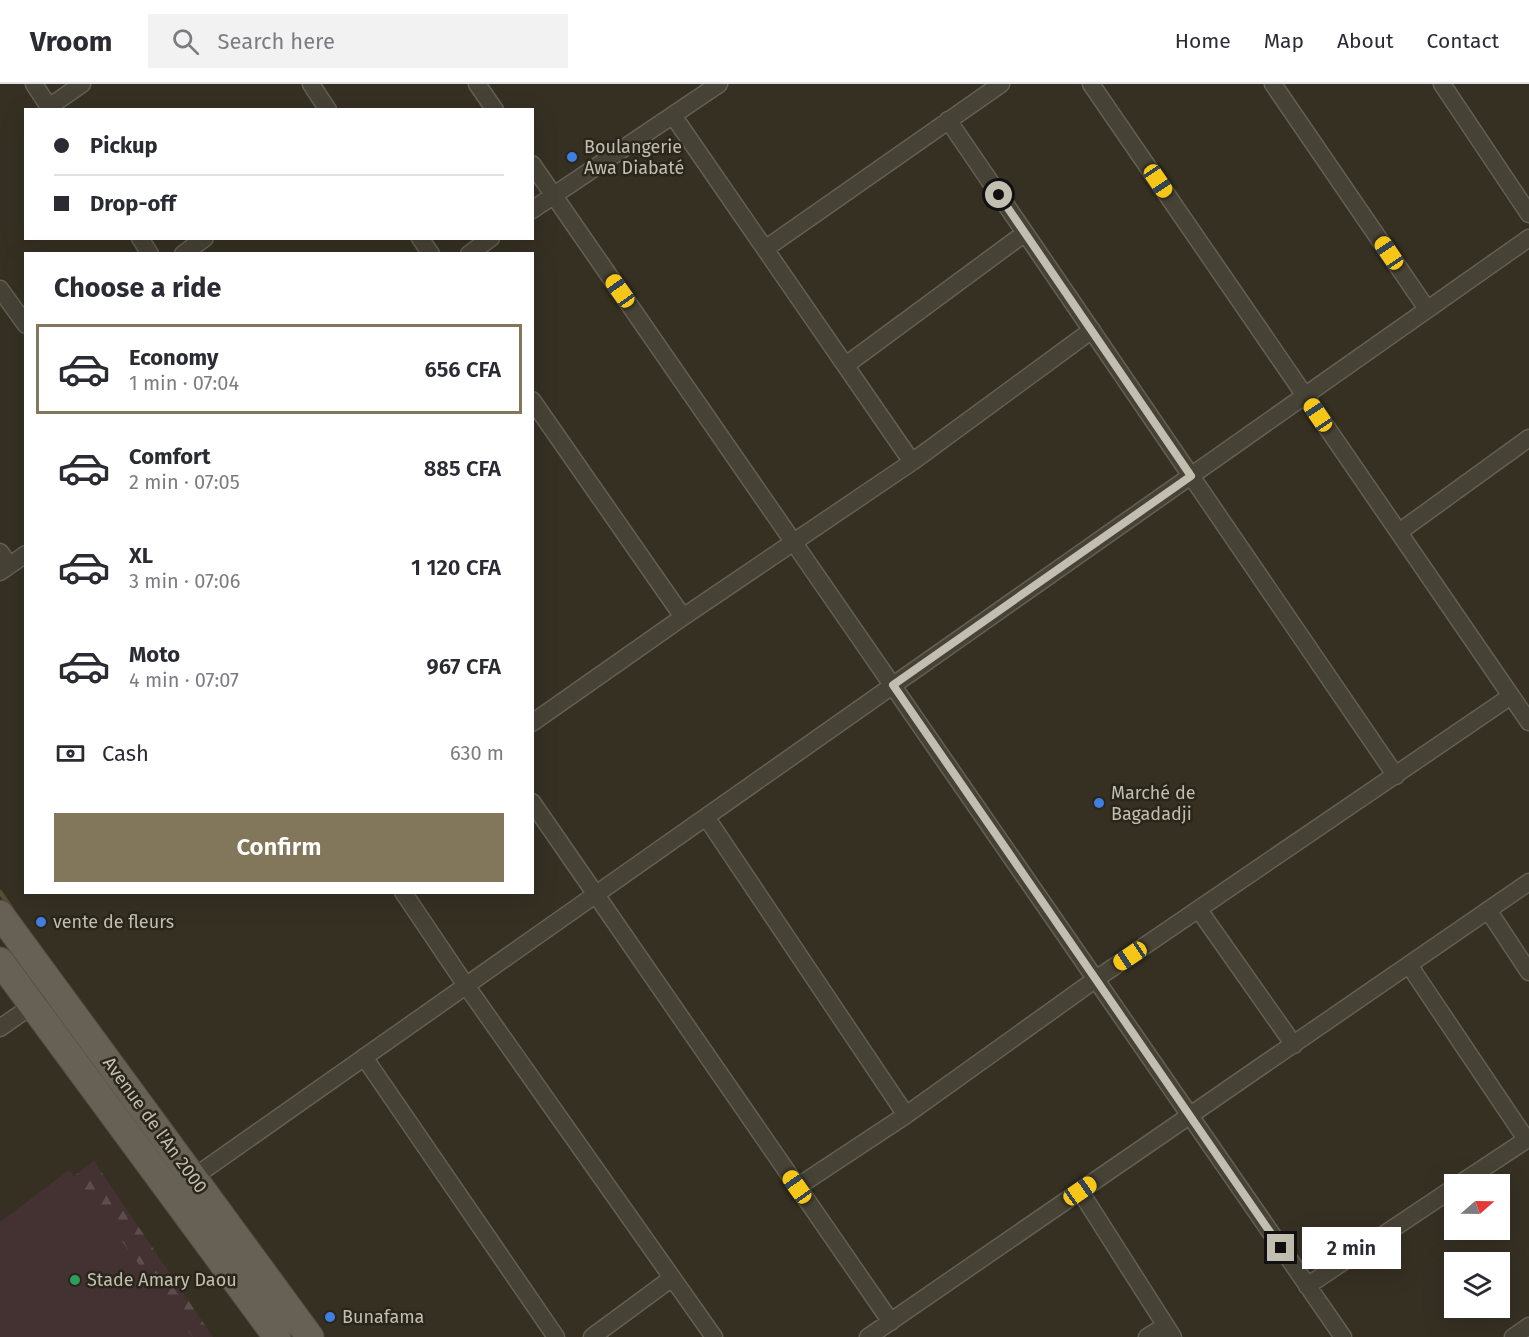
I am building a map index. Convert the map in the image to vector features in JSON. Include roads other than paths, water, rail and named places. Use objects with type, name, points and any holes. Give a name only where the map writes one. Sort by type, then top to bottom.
[{"type":"main road","name":"Avenue de l'An 2000","points":[[0,914],[310,1337]]},
{"type":"main road","name":"Avenue de l'An 2000","points":[[0,961],[278,1337]]},
{"type":"street","points":[[34,84],[50,108],[82,84]]},
{"type":"street","points":[[311,84],[327,108]]},
{"type":"street","points":[[477,84],[494,108]]},
{"type":"street","points":[[534,209],[674,117],[719,84]]},
{"type":"street","points":[[765,249],[1001,84]]},
{"type":"street","points":[[1091,84],[1529,722]]},
{"type":"street","points":[[1273,84],[1427,309]]},
{"type":"street","points":[[1449,86],[1529,214]]},
{"type":"street","points":[[674,117],[912,462]]},
{"type":"street","points":[[948,120],[1396,776]]},
{"type":"street","points":[[534,167],[1343,1337]]},
{"type":"street","points":[[846,365],[1025,233]]},
{"type":"street","points":[[194,1177],[465,984],[1529,238]]},
{"type":"street","points":[[186,252],[202,240]]},
{"type":"street","points":[[472,252],[488,240]]},
{"type":"street","points":[[0,289],[24,322]]},
{"type":"street","points":[[534,722],[793,541],[912,462],[1092,330]]},
{"type":"street","points":[[534,404],[683,617]]},
{"type":"street","points":[[1399,532],[1528,441]]},
{"type":"street","points":[[3,563],[24,555]]},
{"type":"street","points":[[797,1187],[906,1115],[1095,979],[1511,696]]},
{"type":"street","points":[[534,805],[891,1322]]},
{"type":"street","points":[[706,817],[906,1115]]},
{"type":"street","points":[[868,1337],[1529,882]]},
{"type":"street","points":[[404,894],[465,984],[714,1337]]},
{"type":"street","points":[[1199,910],[1294,1045]]},
{"type":"street","points":[[1488,910],[1529,972]]},
{"type":"street","points":[[1409,965],[1528,1139],[1475,1174]]},
{"type":"street","points":[[0,1028],[56,990]]},
{"type":"street","points":[[364,1057],[556,1337]]},
{"type":"street","points":[[1080,1191],[1169,1331],[1148,1337]]},
{"type":"street","points":[[1307,1286],[1444,1195]]},
{"type":"street","points":[[592,1337],[672,1278]]},
{"type":"street","points":[[1513,1337],[1529,1326]]},
{"type":"waterway","points":[[0,892],[12,909]]},
{"type":"place","name":"Boulangerie Awa Diabaté","points":[[572,157]]},
{"type":"place","name":"Marché de Bagadadji","points":[[1099,803]]},
{"type":"place","name":"vente de fleurs","points":[[41,922]]},
{"type":"place","name":"Stade Amary Daou","points":[[75,1280]]},
{"type":"place","name":"Bunafama","points":[[330,1317]]}]
